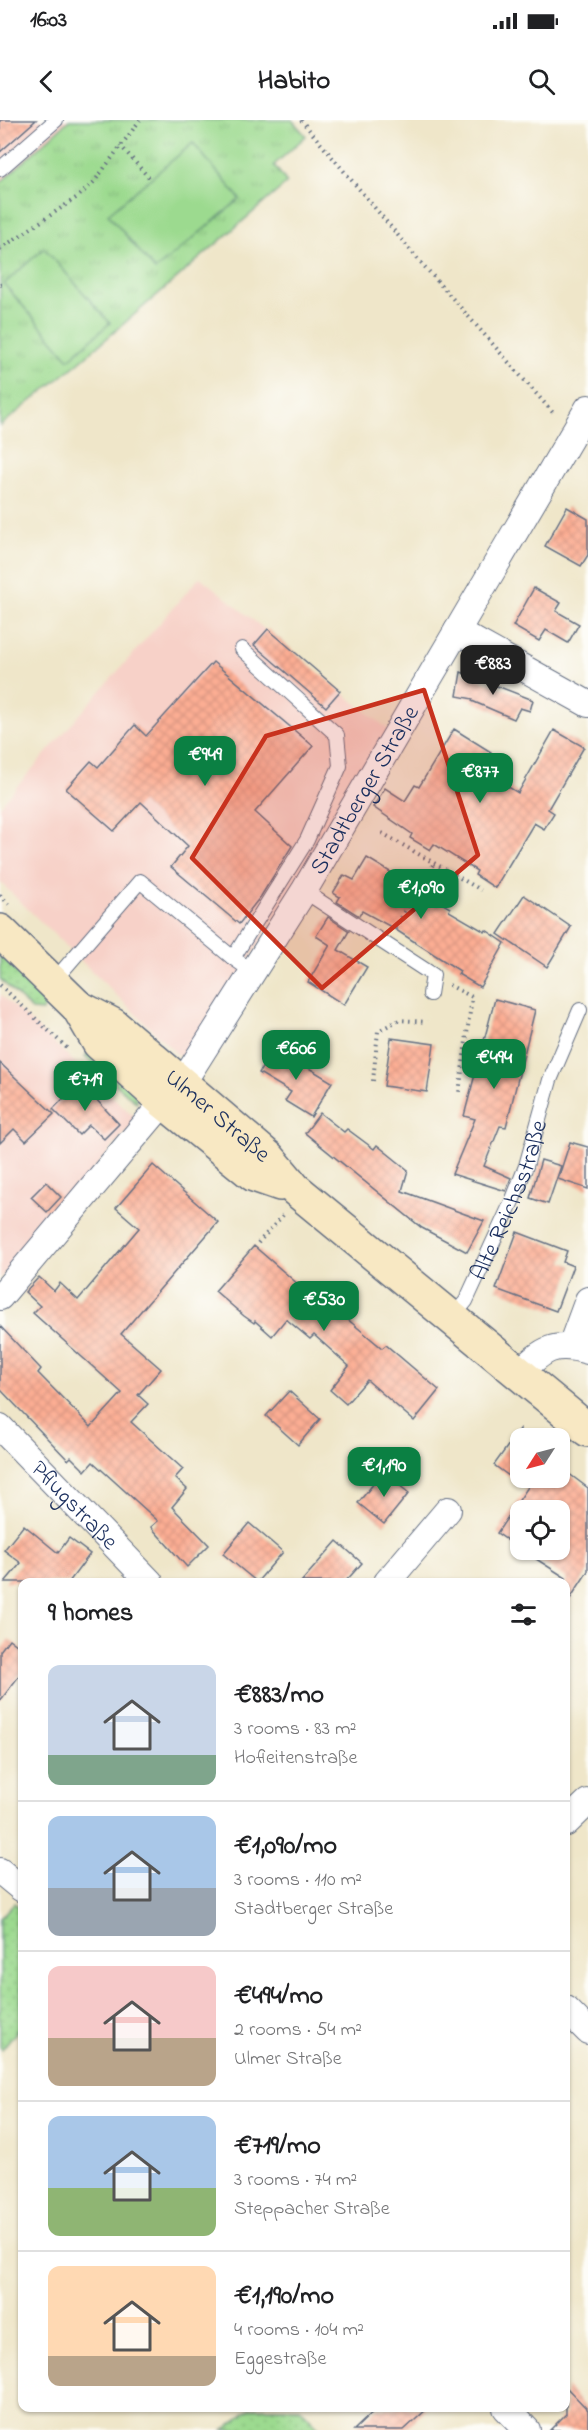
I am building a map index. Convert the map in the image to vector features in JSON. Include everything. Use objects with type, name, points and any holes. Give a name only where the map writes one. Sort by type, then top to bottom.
[{"type":"street","name":"Stadtberger Straße","points":[[0,1297],[190,1071],[243,965],[304,891],[588,408]]},
{"type":"street","points":[[457,631],[588,704]]},
{"type":"street","name":"Ulmer Straße","points":[[0,931],[78,1007],[113,1025],[172,1092],[269,1158],[289,1202],[452,1318],[588,1430]]},
{"type":"street","points":[[519,1373],[544,1351],[563,1345],[579,1348],[588,1300]]},
{"type":"street","name":"Pflugstraße","points":[[0,1427],[146,1578]]},
{"type":"street","points":[[390,1578],[448,1510]]},
{"type":"street","points":[[570,1819],[588,1802]]},
{"type":"street","points":[[0,1871],[18,1886]]},
{"type":"street","points":[[570,2012],[588,2031]]},
{"type":"street","points":[[510,2412],[527,2430]]},
{"type":"lane","points":[[0,169],[56,120]]},
{"type":"lane","points":[[52,983],[140,881],[243,965],[307,840],[339,766],[337,735],[242,649]]},
{"type":"lane","points":[[304,891],[433,975],[430,994]]},
{"type":"lane","name":"Alte Reichsstraße","points":[[452,1318],[465,1301],[513,1199],[526,1167],[550,1080],[580,1010]]},
{"type":"path","points":[[0,249],[80,196],[94,182],[140,120]]},
{"type":"path","points":[[301,120],[417,258],[571,434]]},
{"type":"path","points":[[120,145],[150,179]]},
{"type":"path","points":[[382,833],[481,890]]},
{"type":"path","points":[[386,945],[434,863]]},
{"type":"path","points":[[433,975],[472,997],[459,1093]]},
{"type":"path","points":[[373,1081],[378,1031],[399,1020],[427,1022]]},
{"type":"path","points":[[258,1243],[289,1202]]},
{"type":"highlighted area","points":[[424,690],[478,855],[322,988],[192,858],[266,736]]},
{"type":"shaded area","points":[[0,120],[69,120],[0,183]]},
{"type":"shaded area","points":[[200,577],[389,730],[193,1053],[179,1056],[0,882],[0,806]]},
{"type":"shaded area","points":[[0,994],[137,1119],[0,1279]]},
{"type":"green space","points":[[69,120],[292,120],[306,136],[274,165],[287,183],[77,364],[0,426],[0,183]]},
{"type":"green space","points":[[193,143],[240,199],[155,270],[108,214]]},
{"type":"green space","points":[[44,248],[110,323],[69,359],[4,284]]},
{"type":"green space","points":[[0,955],[45,999],[46,1004],[42,1011],[32,1010],[0,979]]},
{"type":"green space","points":[[92,1047],[136,1093],[137,1103],[85,1057]]},
{"type":"green space","points":[[14,1903],[18,1906],[18,2030],[2,2050],[0,2048],[0,1918]]},
{"type":"green space","points":[[246,2412],[304,2412],[321,2430],[224,2430]]},
{"type":"building","points":[[0,120],[36,120],[0,152]]},
{"type":"building","points":[[567,507],[588,519],[588,555],[581,566],[545,546]]},
{"type":"building","points":[[534,588],[561,603],[556,611],[579,624],[568,643],[546,630],[539,641],[513,626]]},
{"type":"building","points":[[268,629],[340,691],[326,707],[254,645]]},
{"type":"building","points":[[213,662],[313,746],[255,812],[292,846],[261,896],[239,924],[171,867],[188,846],[141,802],[114,831],[66,789],[91,761],[98,767],[135,725],[146,736]]},
{"type":"building","points":[[461,672],[533,700],[530,711],[520,708],[514,719],[472,701],[473,699],[457,696]]},
{"type":"building","points":[[454,729],[491,752],[480,769],[518,793],[554,730],[584,747],[548,809],[554,813],[544,829],[534,823],[495,888],[475,875],[477,871],[434,844],[430,850],[410,838],[412,834],[373,807],[385,788],[405,801],[415,785],[419,787]]},
{"type":"building","points":[[367,858],[450,908],[449,911],[485,932],[486,930],[505,943],[480,987],[458,974],[460,971],[393,928],[362,911],[359,916],[337,902],[340,897],[333,893],[344,875],[354,880]]},
{"type":"building","points":[[524,895],[571,927],[547,967],[498,934]]},
{"type":"building","points":[[328,917],[349,931],[338,950],[367,967],[344,1005],[308,982],[330,945],[316,936]]},
{"type":"building","points":[[495,999],[535,1010],[506,1127],[500,1126],[484,1166],[511,1178],[506,1191],[452,1174],[475,1119],[464,1116]]},
{"type":"building","points":[[391,1038],[434,1044],[427,1092],[384,1086]]},
{"type":"building","points":[[274,1047],[332,1082],[311,1117],[285,1101],[291,1092],[259,1073]]},
{"type":"building","points":[[0,1063],[54,1114],[26,1141],[14,1129],[0,1143]]},
{"type":"building","points":[[80,1082],[119,1124],[104,1139],[89,1125],[79,1135],[53,1109]]},
{"type":"building","points":[[320,1113],[344,1132],[347,1129],[374,1149],[377,1145],[408,1170],[402,1191],[484,1221],[467,1252],[422,1228],[305,1133]]},
{"type":"building","points":[[570,1142],[588,1147],[588,1189],[558,1179]]},
{"type":"building","points":[[541,1160],[561,1166],[548,1204],[530,1198]]},
{"type":"building","points":[[153,1165],[218,1222],[121,1334],[161,1369],[138,1395],[148,1404],[131,1422],[183,1469],[175,1478],[187,1489],[172,1507],[209,1545],[187,1567],[151,1527],[158,1521],[93,1462],[85,1471],[71,1457],[68,1460],[0,1389],[0,1326],[41,1369],[38,1373],[91,1427],[122,1393],[33,1313],[40,1306],[25,1292],[39,1277],[54,1291],[60,1283],[78,1300],[139,1228],[116,1208]]},
{"type":"building","points":[[46,1182],[61,1197],[47,1212],[31,1197]]},
{"type":"building","points":[[517,1232],[567,1251],[563,1262],[573,1266],[556,1311],[496,1289]]},
{"type":"building","points":[[254,1246],[307,1292],[310,1288],[382,1348],[386,1345],[439,1390],[414,1421],[367,1380],[346,1404],[330,1390],[349,1366],[314,1335],[310,1339],[286,1319],[272,1336],[215,1291]]},
{"type":"building","points":[[289,1391],[320,1419],[298,1445],[266,1416]]},
{"type":"building","points":[[510,1443],[510,1477],[494,1465]]},
{"type":"building","points":[[383,1472],[409,1493],[384,1524],[358,1503]]},
{"type":"building","points":[[570,1474],[588,1488],[588,1571],[570,1599],[570,1578],[566,1578],[538,1560],[570,1560],[570,1500],[519,1500],[527,1488],[570,1488]]},
{"type":"building","points":[[510,1514],[510,1542],[497,1533]]},
{"type":"building","points":[[249,1523],[283,1552],[260,1578],[252,1578],[223,1554]]},
{"type":"building","points":[[24,1525],[58,1553],[69,1538],[90,1554],[72,1578],[18,1578],[18,1582],[5,1582],[21,1563],[4,1550]]},
{"type":"building","points":[[337,1541],[362,1563],[349,1578],[305,1578]]},
{"type":"building","points":[[9,1639],[18,1646],[18,1677],[0,1701],[0,1651]]},
{"type":"building","points":[[570,2391],[588,2410],[588,2430],[550,2430],[570,2412]]},
{"type":"building","points":[[373,2412],[424,2412],[404,2430],[354,2430]]}]
